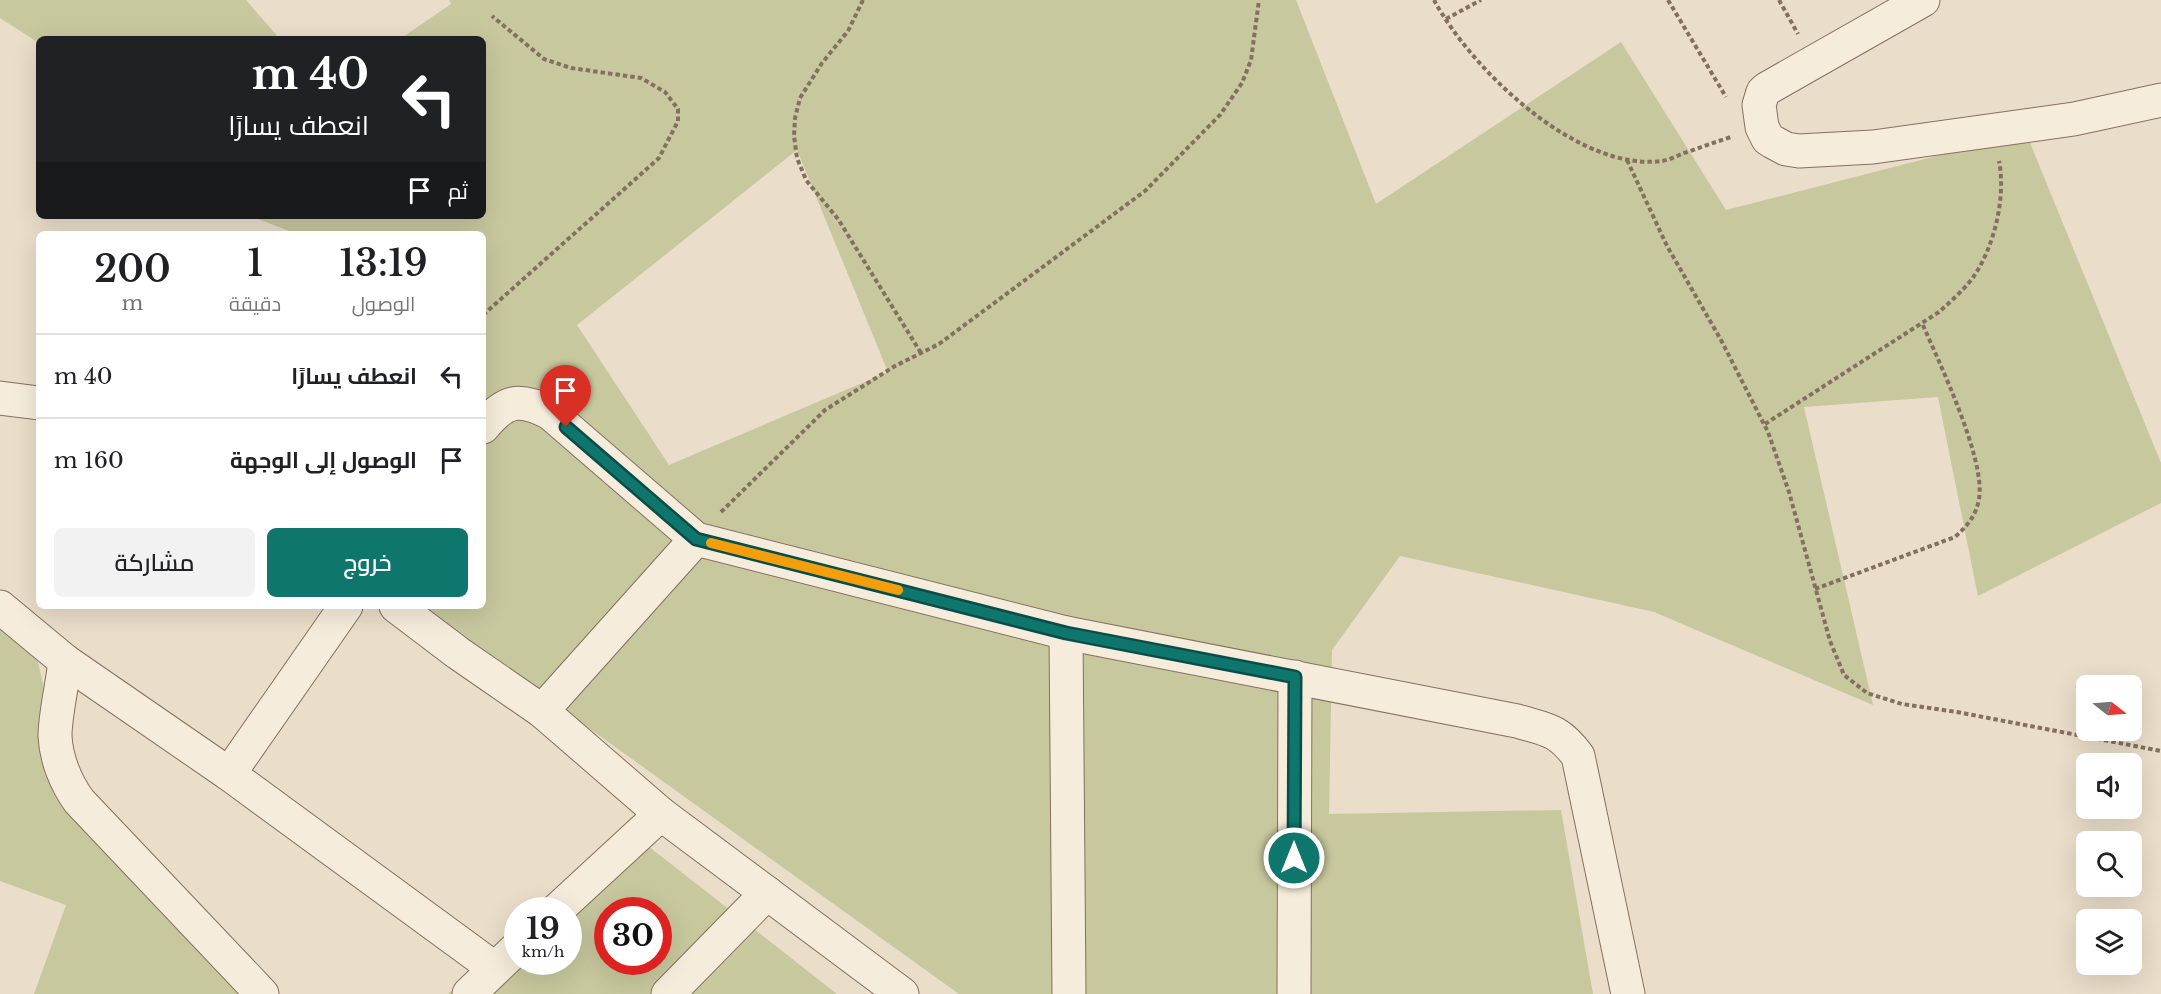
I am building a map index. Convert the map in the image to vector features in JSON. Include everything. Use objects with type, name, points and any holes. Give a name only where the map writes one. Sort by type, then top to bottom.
[{"type":"street","points":[[1923,0],[1763,92],[1759,105],[1762,127],[1768,139],[1786,149],[1799,151],[1873,147],[2074,119],[2161,99]]},
{"type":"street","points":[[0,398],[36,403]]},
{"type":"street","points":[[486,424],[503,408],[519,402],[532,403],[550,412],[696,539],[1066,633],[1516,721],[1552,731],[1566,740],[1578,756],[1628,994]]},
{"type":"street","points":[[542,711],[696,539]]},
{"type":"street","points":[[0,607],[65,661],[229,774],[494,968]]},
{"type":"street","points":[[229,774],[344,609]]},
{"type":"street","points":[[400,609],[458,653],[542,711],[661,814],[902,994]]},
{"type":"street","points":[[1066,633],[1069,994]]},
{"type":"street","points":[[65,661],[56,736],[62,767],[69,787],[79,801],[262,994]]},
{"type":"street","points":[[1294,994],[1295,677]]},
{"type":"street","points":[[570,897],[661,814]]},
{"type":"street","points":[[668,994],[767,893]]},
{"type":"street","points":[[469,994],[504,959]]},
{"type":"path","points":[[863,0],[848,31],[822,63],[800,98],[795,118],[794,136],[797,158],[806,180],[838,219],[921,353]]},
{"type":"path","points":[[696,539],[761,471],[825,410],[948,337],[1145,191],[1220,115],[1242,82],[1251,60],[1259,0]]},
{"type":"path","points":[[1434,0],[1471,53],[1511,96],[1572,139],[1627,160],[1663,160],[1762,127]]},
{"type":"path","points":[[1446,19],[1481,0]]},
{"type":"path","points":[[1668,0],[1728,101]]},
{"type":"path","points":[[486,312],[659,158],[678,121],[678,109],[665,92],[641,78],[571,68],[544,59],[492,16]]},
{"type":"path","points":[[1765,424],[1939,312],[1975,275],[1989,244],[2003,188],[1993,130]]},
{"type":"path","points":[[1627,160],[1667,246],[1721,340],[1765,424],[1789,492],[1815,589],[1839,666],[1844,675],[1867,693],[1902,704],[1957,712],[2161,751]]},
{"type":"path","points":[[1815,589],[1954,537],[1969,524],[1976,511],[1980,497],[1976,464],[1967,431],[1923,323]]},
{"type":"green space","points":[[0,0],[246,0],[277,36],[36,36],[36,41],[0,18]]},
{"type":"green space","points":[[449,0],[1296,0],[1376,204],[1621,42],[1726,210],[2026,133],[2161,463],[2161,503],[1978,596],[1938,397],[1804,407],[1873,705],[1654,612],[1400,556],[1332,650],[1329,814],[1561,810],[1593,994],[959,994],[423,609],[486,609],[486,231],[289,231],[258,219],[486,219],[486,36],[404,36],[451,4]],"holes":[[[797,150],[888,372],[669,465],[577,325]]]},
{"type":"green space","points":[[0,601],[31,632],[66,783],[266,994],[34,994],[66,905],[0,881]]},
{"type":"green space","points":[[625,828],[837,994],[448,994],[504,940],[504,975],[582,975],[582,897],[551,897]]},
{"type":"slow traffic","points":[[711,543],[898,590]]},
{"type":"route","points":[[566,427],[696,539],[1066,633],[1295,677],[1294,858]]}]
